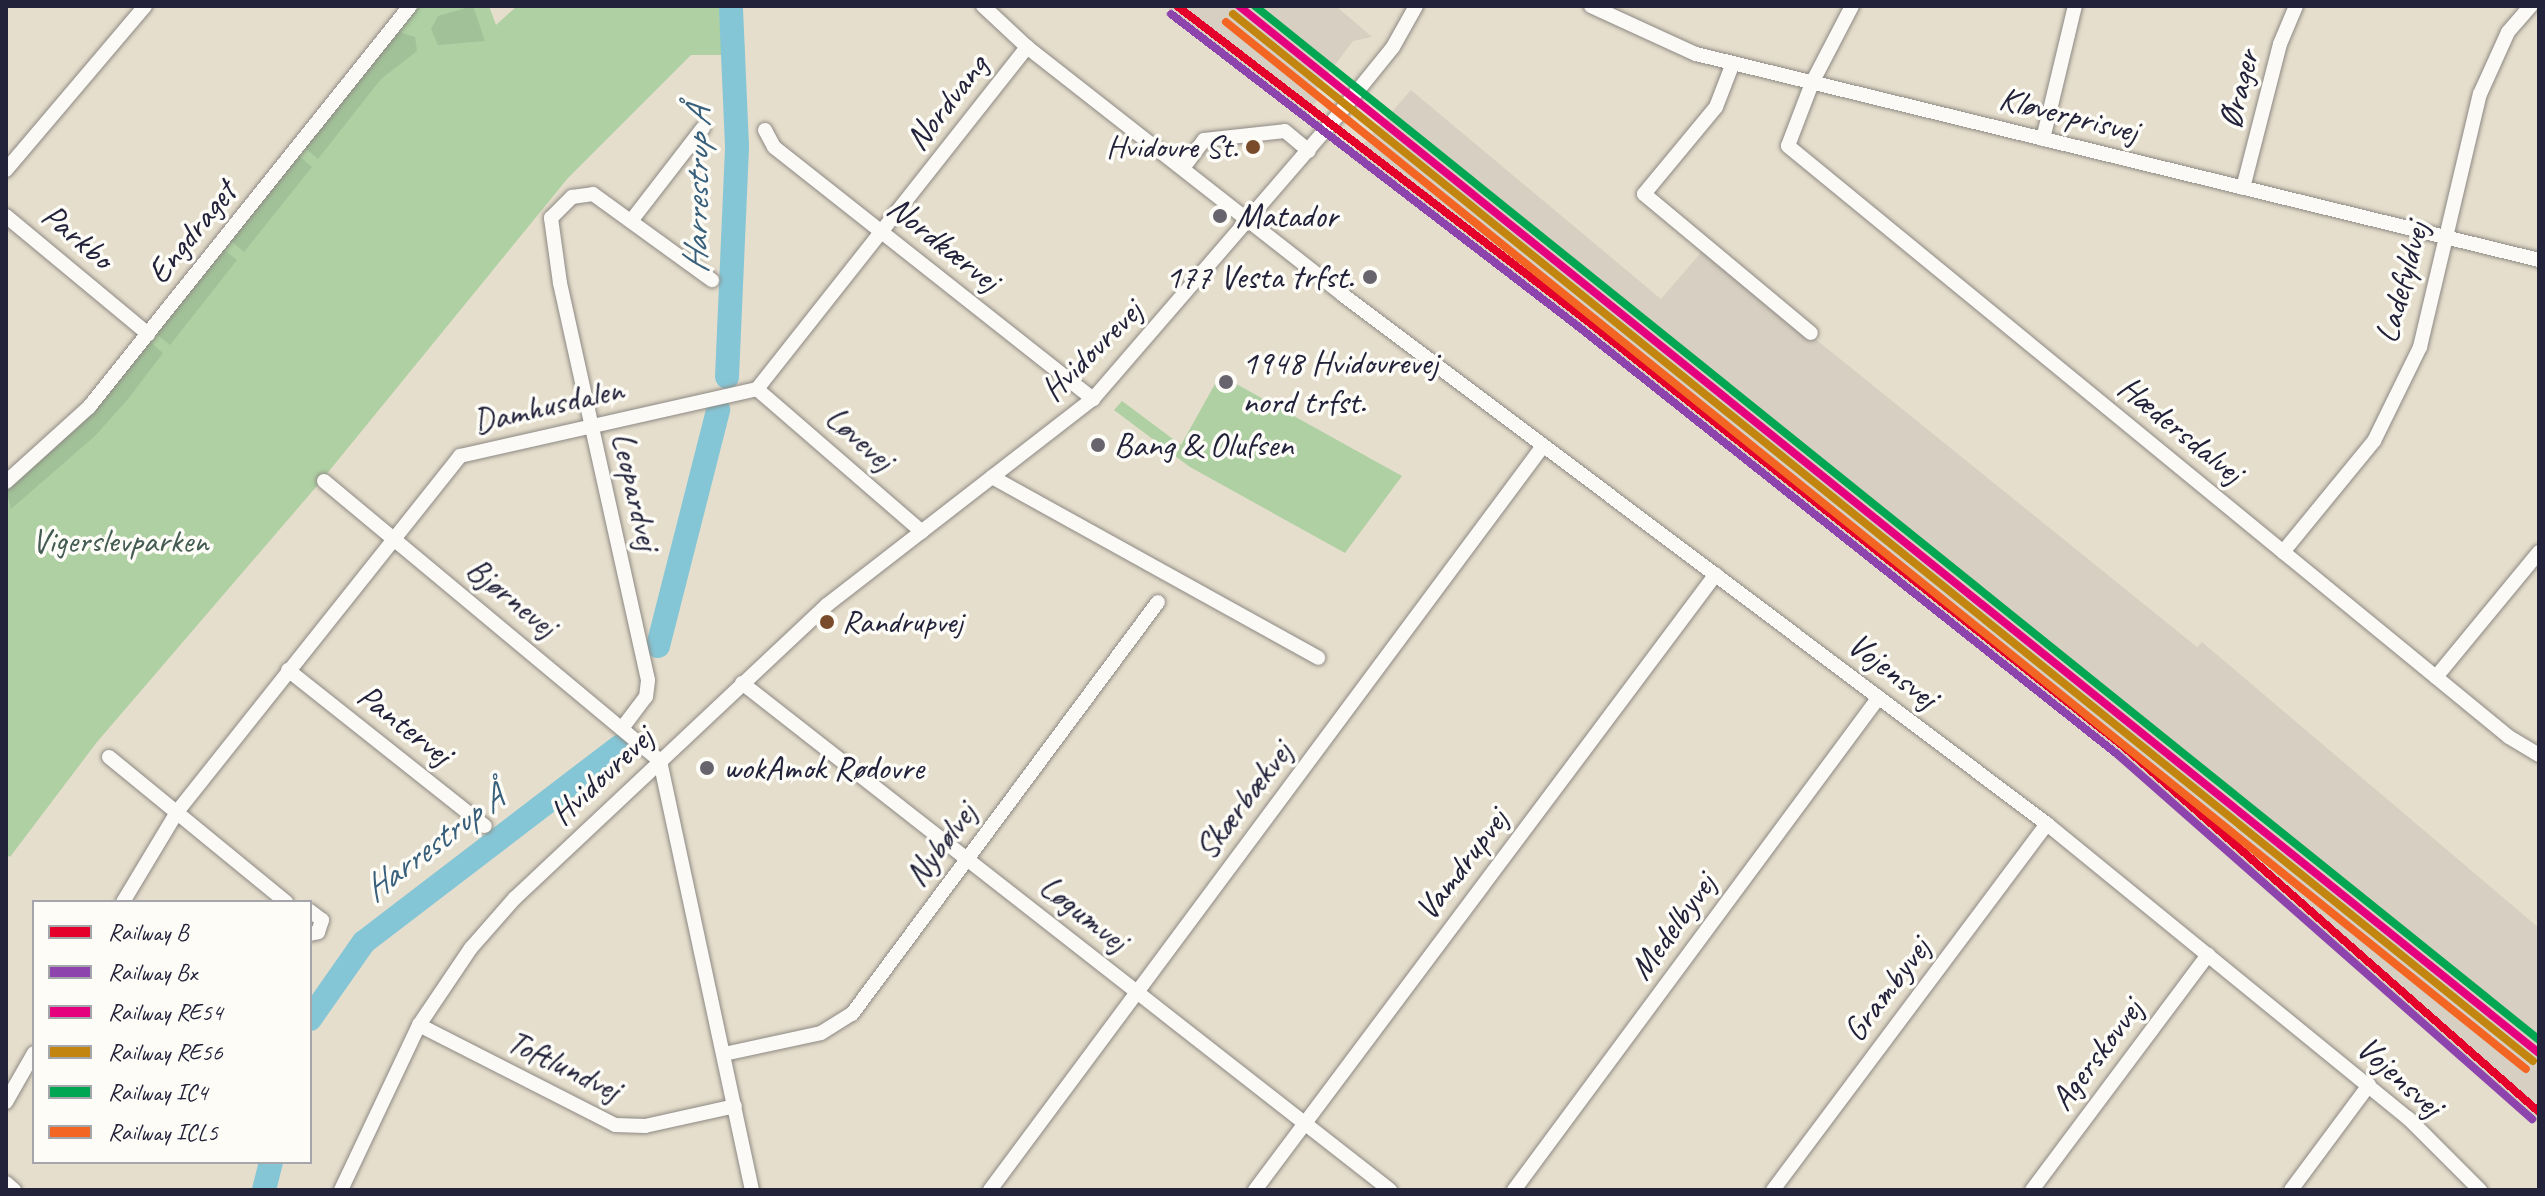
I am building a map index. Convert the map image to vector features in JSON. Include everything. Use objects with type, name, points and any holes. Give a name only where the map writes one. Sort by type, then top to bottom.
[{"type":"street","points":[[6,170],[145,6]]},
{"type":"street","name":"Engdraget","points":[[6,482],[89,407],[410,6]]},
{"type":"street","name":"Vojensvej","points":[[983,6],[1027,47],[1250,221],[1543,446],[2047,824],[2369,1085],[2480,1190]]},
{"type":"street","name":"Hvidovrevej","points":[[1404,30],[1416,6]]},
{"type":"street","name":"Hvidovrevej","points":[[341,1190],[419,1025],[471,948],[515,898],[827,605],[1093,399],[1250,221],[1404,30],[1427,6]]},
{"type":"street","name":"Kløverprisvej","points":[[1591,6],[1677,47],[1733,63],[2539,260]]},
{"type":"street","points":[[1812,83],[1852,6]]},
{"type":"street","points":[[2043,139],[2075,6]]},
{"type":"street","name":"Ørager","points":[[2243,188],[2280,44],[2296,6]]},
{"type":"street","name":"Ladefyldvej","points":[[2283,552],[2374,441],[2420,347],[2480,94],[2508,32],[2531,6]]},
{"type":"street","name":"Nordvang","points":[[882,232],[1027,47]]},
{"type":"street","points":[[1733,63],[1716,107],[1644,194],[1811,333]]},
{"type":"street","name":"Hædersdalvej","points":[[1812,83],[1788,146],[2509,737],[2539,755]]},
{"type":"street","points":[[631,221],[703,128]]},
{"type":"street","name":"Nordkærvej","points":[[765,130],[774,147],[1093,399]]},
{"type":"street","points":[[1183,168],[1204,140],[1285,131],[1309,151]]},
{"type":"street","name":"Leopardvej","points":[[623,727],[649,688],[591,427],[551,218],[565,201],[587,192],[712,280]]},
{"type":"street","name":"Parkbo","points":[[6,216],[148,334]]},
{"type":"street","points":[[757,389],[882,232]]},
{"type":"street","name":"Damhusdalen","points":[[124,900],[177,812],[460,456],[757,389]]},
{"type":"street","name":"Løvevej","points":[[757,389],[922,532]]},
{"type":"street","name":"Skærbækvej","points":[[990,1190],[1543,446]]},
{"type":"street","points":[[992,477],[1318,658]]},
{"type":"street","name":"Bjørnevej","points":[[324,481],[623,727],[660,761]]},
{"type":"street","points":[[2436,677],[2539,552]]},
{"type":"street","name":"Vamdrupvej","points":[[1255,1190],[1716,574]]},
{"type":"street","name":"Nybølvej","points":[[724,1054],[836,1028],[966,860],[1158,602]]},
{"type":"street","name":"Pantervej","points":[[288,670],[485,826]]},
{"type":"street","name":"Løgumvej","points":[[742,683],[1390,1190]]},
{"type":"street","name":"Medelbyvej","points":[[1514,1190],[1879,697]]},
{"type":"street","points":[[109,757],[284,900]]},
{"type":"street","points":[[660,761],[752,1190]]},
{"type":"street","name":"Grambyvej","points":[[1773,1190],[2047,824]]},
{"type":"street","points":[[312,912],[322,920],[318,932],[312,934]]},
{"type":"street","name":"Agerskovvej","points":[[2032,1190],[2208,955]]},
{"type":"street","name":"Toftlundvej","points":[[419,1025],[615,1125],[645,1126],[735,1106]]},
{"type":"street","points":[[6,1102],[32,1056]]},
{"type":"street","points":[[2291,1190],[2369,1085]]},
{"type":"street","points":[[6,1183],[14,1190]]},
{"type":"shaded area","points":[[1166,6],[1336,6],[1372,37],[1353,41],[1316,90],[1322,95],[1304,116]]},
{"type":"shaded area","points":[[1411,90],[1661,299],[1704,249],[2197,647],[2202,642],[2539,928],[2539,1123],[2199,822],[1559,313],[1351,158]]},
{"type":"green space","name":"Vigerslevparken","points":[[417,6],[489,6],[496,25],[517,6],[741,6],[745,55],[691,55],[568,178],[316,487],[97,742],[10,857],[6,854],[6,489],[94,410]]},
{"type":"green space","points":[[473,6],[485,41],[438,45],[431,29],[438,16]]},
{"type":"green space","points":[[397,31],[415,37],[417,51],[381,79],[318,159],[304,147]]},
{"type":"green space","points":[[298,155],[312,167],[244,252],[230,240]]},
{"type":"green space","points":[[223,249],[237,260],[170,345],[155,333]]},
{"type":"green space","points":[[149,341],[163,353],[128,399],[95,436],[11,509],[6,489],[94,410]]},
{"type":"green space","points":[[1220,375],[1402,476],[1345,553],[1190,467],[1114,410],[1122,401],[1181,445]]},
{"type":"waterway","name":"Harrestrup Å","points":[[727,377],[737,146],[731,6]]},
{"type":"waterway","name":"Harrestrup Å","points":[[658,646],[718,410]]},
{"type":"waterway","name":"Harrestrup Å","points":[[312,1016],[364,942],[620,746]]},
{"type":"waterway","name":"Harrestrup Å","points":[[264,1190],[270,1164]]},
{"type":"rail line","name":"B","points":[[1177,6],[1581,316],[2123,746],[2539,1112]]},
{"type":"rail line","name":"RE54","points":[[1239,6],[2539,1053]]},
{"type":"rail line","name":"IC4","points":[[1255,6],[2539,1040]]},
{"type":"rail line","name":"Bx","points":[[1171,14],[1575,324],[2117,754],[2532,1119]]},
{"type":"rail line","name":"RE56","points":[[1233,14],[2533,1061]]},
{"type":"rail line","name":"ICL5","points":[[1226,22],[2526,1069]]},
{"type":"place","name":"Hvidovre St.","points":[[1253,147]]},
{"type":"place","name":"Matador","points":[[1220,216]]},
{"type":"place","name":"177 Vesta trfst.","points":[[1370,277]]},
{"type":"place","name":"1948 Hvidovrevej nord trfst.","points":[[1226,382]]},
{"type":"place","name":"Bang & Olufsen","points":[[1098,445]]},
{"type":"place","name":"Randrupvej","points":[[827,622]]},
{"type":"place","name":"wokAmok Rødovre","points":[[707,768]]}]
